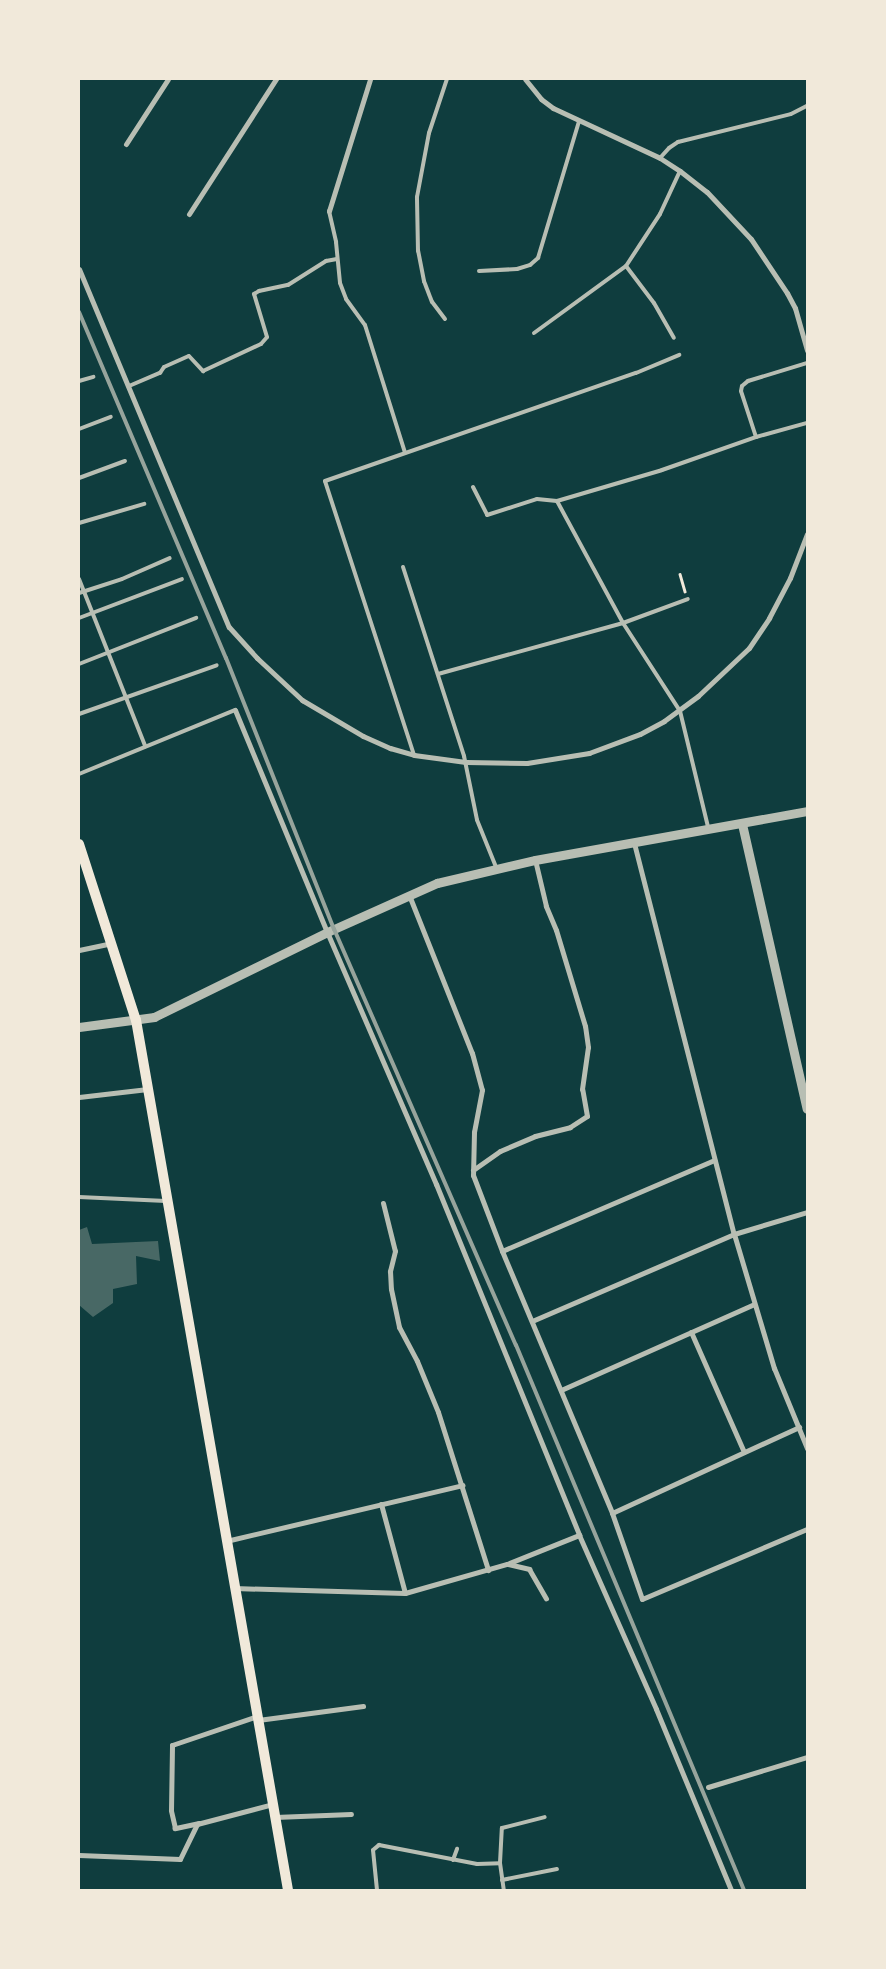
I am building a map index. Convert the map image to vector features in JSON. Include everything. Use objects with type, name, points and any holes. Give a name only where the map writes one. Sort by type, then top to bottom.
[{"type":"main road","points":[[79,844],[136,1020],[288,1890]]},
{"type":"street","points":[[126,144],[168,79]]},
{"type":"street","points":[[189,214],[276,79]]},
{"type":"street","points":[[329,211],[370,79]]},
{"type":"street","points":[[525,79],[541,99],[552,108],[660,158],[680,170],[707,192],[751,239],[788,292],[795,308],[807,350]]},
{"type":"street","points":[[79,269],[230,627],[256,658],[302,700],[363,736],[390,748],[414,755],[466,762],[528,763],[589,753],[640,734],[680,711],[719,678],[749,648],[779,600],[805,548],[807,534]]},
{"type":"street","points":[[235,710],[327,932],[403,1108],[579,1534],[731,1890]]},
{"type":"street","points":[[79,1027],[154,1017],[327,932],[437,883],[534,860],[807,811]]},
{"type":"street","points":[[742,824],[807,1110]]},
{"type":"street","points":[[634,843],[714,1160],[754,1304],[774,1368],[807,1448]]},
{"type":"street","points":[[473,1170],[500,1151],[535,1136],[570,1127],[587,1116],[582,1089],[588,1047],[585,1026],[556,930],[546,906],[534,860]]},
{"type":"street","points":[[409,895],[472,1053],[482,1090],[474,1132],[473,1170],[484,1207],[612,1513],[642,1599],[807,1529]]},
{"type":"street","points":[[79,950],[112,943]]},
{"type":"street","points":[[79,1097],[149,1089]]},
{"type":"street","points":[[502,1251],[714,1160]]},
{"type":"street","points":[[383,1203],[395,1251],[390,1271],[391,1289],[398,1322],[438,1412],[488,1570]]},
{"type":"street","points":[[532,1322],[734,1234],[807,1212]]},
{"type":"street","points":[[561,1390],[754,1304]]},
{"type":"street","points":[[692,1332],[744,1452]]},
{"type":"street","points":[[612,1513],[799,1427]]},
{"type":"street","points":[[226,1541],[462,1485]]},
{"type":"street","points":[[381,1504],[405,1593]]},
{"type":"street","points":[[234,1588],[405,1593],[507,1564],[579,1534]]},
{"type":"street","points":[[507,1564],[529,1569],[546,1598]]},
{"type":"street","points":[[273,1804],[175,1828],[172,1810],[172,1745],[257,1718],[363,1706]]},
{"type":"street","points":[[708,1787],[807,1758]]},
{"type":"street","points":[[275,1817],[352,1814]]},
{"type":"street","points":[[79,1855],[180,1858],[197,1824],[200,1823]]},
{"type":"lane","points":[[445,319],[432,302],[424,281],[418,251],[417,197],[429,133],[447,79]]},
{"type":"lane","points":[[660,158],[678,142],[791,114],[807,106]]},
{"type":"lane","points":[[480,271],[517,269],[534,263],[551,220],[579,121]]},
{"type":"lane","points":[[534,333],[626,266],[660,214],[680,170]]},
{"type":"lane","points":[[329,211],[340,283],[346,299],[365,325],[405,453]]},
{"type":"lane","points":[[129,386],[160,374],[164,366],[189,356],[203,371],[261,344],[267,337],[254,294],[259,291],[288,285],[326,261],[337,259]]},
{"type":"lane","points":[[626,266],[654,303],[674,338]]},
{"type":"lane","points":[[414,755],[325,481],[636,373],[679,355]]},
{"type":"lane","points":[[756,437],[741,391],[742,386],[748,381],[807,363]]},
{"type":"lane","points":[[79,381],[93,377]]},
{"type":"lane","points":[[79,429],[110,417]]},
{"type":"lane","points":[[473,487],[487,515],[537,499],[558,501],[662,470],[756,437],[807,423]]},
{"type":"lane","points":[[79,478],[125,461]]},
{"type":"lane","points":[[558,501],[623,623],[680,711],[708,830]]},
{"type":"lane","points":[[79,523],[144,504]]},
{"type":"lane","points":[[79,593],[122,579],[170,558]]},
{"type":"lane","points":[[403,567],[466,762],[477,820],[496,868]]},
{"type":"lane","points":[[79,579],[145,746]]},
{"type":"lane","points":[[79,618],[182,579]]},
{"type":"lane","points":[[438,674],[623,623],[688,600]]},
{"type":"lane","points":[[79,664],[196,618]]},
{"type":"lane","points":[[79,714],[217,664]]},
{"type":"lane","points":[[79,774],[235,710]]},
{"type":"lane","points":[[79,1197],[168,1201]]},
{"type":"lane","points":[[504,1890],[500,1863],[502,1828],[545,1818]]},
{"type":"lane","points":[[377,1890],[372,1850],[379,1845],[476,1864],[500,1863]]},
{"type":"lane","points":[[453,1860],[457,1849]]},
{"type":"lane","points":[[502,1880],[557,1869]]},
{"type":"path","points":[[680,574],[688,600]]},
{"type":"building","points":[[87,1227],[92,1244],[158,1241],[160,1261],[136,1256],[137,1284],[113,1289],[113,1303],[93,1317],[79,1305],[79,1230]]},
{"type":"railway","points":[[79,312],[226,658],[334,929],[516,1345],[744,1890]]}]
